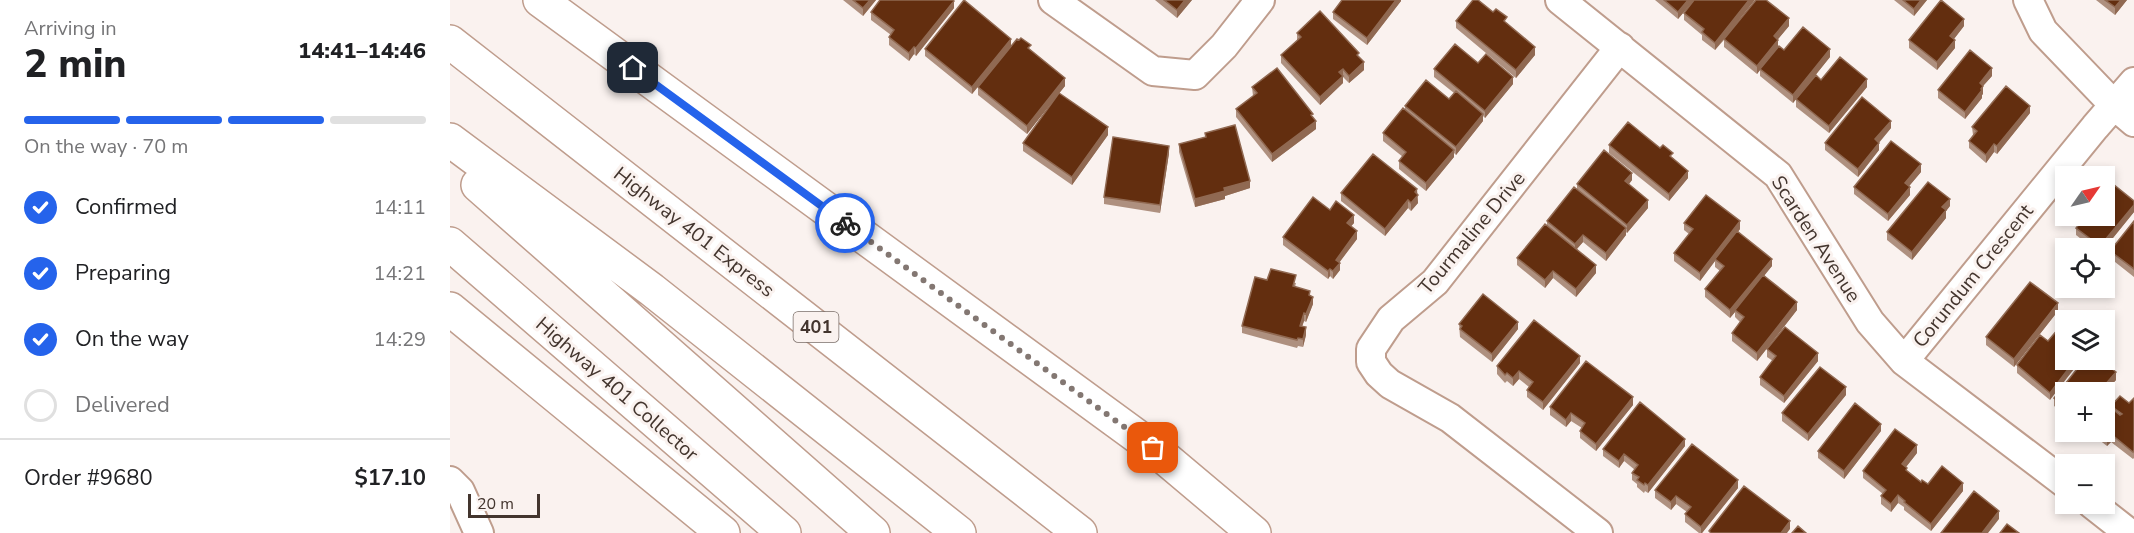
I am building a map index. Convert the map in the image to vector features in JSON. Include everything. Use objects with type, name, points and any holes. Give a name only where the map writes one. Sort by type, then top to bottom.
[{"type":"highway","points":[[540,0],[1143,441],[1254,533]]},
{"type":"highway","name":"Highway 401 Express","points":[[450,42],[1080,533]]},
{"type":"highway","points":[[450,140],[652,290],[959,533]]},
{"type":"highway","points":[[450,160],[873,533]]},
{"type":"highway","name":"Highway 401 Collector","points":[[450,244],[784,533]]},
{"type":"highway","points":[[450,309],[723,533]]},
{"type":"street","points":[[1053,0],[1153,71],[1195,75],[1224,46],[1260,0]]},
{"type":"street","name":"Scarden Avenue","points":[[1560,0],[1778,176],[1870,322],[1904,360],[2055,476]]},
{"type":"street","points":[[2028,0],[2043,31],[2124,114]]},
{"type":"street","name":"Tourmaline Drive","points":[[1598,533],[1450,418],[1390,384],[1371,362],[1371,349],[1391,319],[1435,282],[1620,47]]},
{"type":"street","name":"Corundum Crescent","points":[[1904,360],[2124,114],[2134,82]]},
{"type":"street","points":[[450,481],[460,491],[479,533]]},
{"type":"street","points":[[2105,514],[2129,533]]},
{"type":"building","points":[[853,0],[870,0],[863,8]]},
{"type":"building","points":[[880,0],[954,1],[916,48],[914,47],[909,53],[889,37],[894,30],[871,12]]},
{"type":"building","points":[[964,0],[1011,39],[972,87],[925,49]]},
{"type":"building","points":[[1164,0],[1185,0],[1177,10]]},
{"type":"building","points":[[1342,0],[1396,0],[1367,38],[1333,12]]},
{"type":"building","points":[[1473,0],[1478,0],[1493,12],[1496,9],[1507,17],[1504,21],[1535,47],[1516,70],[1456,21]]},
{"type":"building","points":[[1664,0],[1688,0],[1678,12]]},
{"type":"building","points":[[1694,0],[1749,0],[1715,43],[1702,32],[1704,29],[1684,13]]},
{"type":"building","points":[[1756,0],[1766,0],[1789,18],[1774,36],[1778,40],[1757,66],[1724,39]]},
{"type":"building","points":[[1903,0],[1921,0],[1914,9]]},
{"type":"building","points":[[1941,0],[1964,19],[1950,36],[1955,40],[1937,62],[1909,40]]},
{"type":"building","points":[[2105,0],[2121,0],[2115,7]]},
{"type":"building","points":[[1320,11],[1359,53],[1357,55],[1364,62],[1349,76],[1343,69],[1339,72],[1343,76],[1320,97],[1281,55],[1301,37],[1297,33]]},
{"type":"building","points":[[1803,27],[1830,49],[1793,95],[1760,69],[1779,46],[1784,50]]},
{"type":"building","points":[[1021,38],[1031,45],[1028,48],[1065,78],[1027,126],[978,87],[1017,39]]},
{"type":"building","points":[[1455,44],[1478,63],[1486,54],[1513,77],[1485,111],[1434,69]]},
{"type":"building","points":[[1970,50],[1992,68],[1980,83],[1983,86],[1982,90],[1965,112],[1938,90]]},
{"type":"building","points":[[1840,57],[1867,79],[1829,126],[1796,99],[1816,75],[1821,80]]},
{"type":"building","points":[[1277,68],[1316,121],[1272,154],[1236,109],[1257,93],[1252,87]]},
{"type":"building","points":[[1426,80],[1449,99],[1456,91],[1483,114],[1456,147],[1405,106]]},
{"type":"building","points":[[2006,86],[2030,106],[1997,146],[1994,144],[1986,155],[1969,141],[1977,131],[1972,127]]},
{"type":"building","points":[[1059,93],[1108,127],[1072,177],[1023,143]]},
{"type":"building","points":[[1862,97],[1891,121],[1875,139],[1879,143],[1858,169],[1825,143]]},
{"type":"building","points":[[1403,108],[1454,150],[1426,183],[1399,161],[1406,152],[1383,133]]},
{"type":"building","points":[[1628,122],[1660,148],[1663,145],[1673,153],[1670,156],[1688,171],[1669,194],[1609,145]]},
{"type":"building","points":[[1235,125],[1250,181],[1195,199],[1179,144],[1206,137],[1205,133]]},
{"type":"building","points":[[1113,137],[1169,146],[1160,205],[1104,197]]},
{"type":"building","points":[[1891,141],[1921,164],[1905,183],[1910,187],[1888,214],[1854,187]]},
{"type":"building","points":[[1604,150],[1632,173],[1625,181],[1648,200],[1627,225],[1577,184]]},
{"type":"building","points":[[1373,154],[1417,189],[1415,192],[1418,195],[1411,203],[1408,200],[1385,229],[1341,193]]},
{"type":"building","points":[[1928,182],[1950,199],[1942,207],[1946,210],[1912,252],[1887,232]]},
{"type":"building","points":[[2115,186],[2134,201],[2134,205],[2107,238],[2089,238],[2076,228],[2078,226],[2115,226]]},
{"type":"building","points":[[1574,187],[1626,228],[1606,253],[1583,235],[1575,244],[1547,221]]},
{"type":"building","points":[[1706,195],[1740,221],[1700,273],[1674,253],[1693,229],[1684,223]]},
{"type":"building","points":[[1313,197],[1330,210],[1336,201],[1354,215],[1347,223],[1357,231],[1336,260],[1340,263],[1333,271],[1330,269],[1328,271],[1283,237]]},
{"type":"building","points":[[2134,221],[2134,269],[2115,255],[2115,245]]},
{"type":"building","points":[[1545,224],[1596,265],[1576,289],[1553,271],[1545,280],[1517,258]]},
{"type":"building","points":[[1737,231],[1772,259],[1730,310],[1705,289],[1724,266],[1715,259]]},
{"type":"building","points":[[1271,269],[1296,275],[1293,286],[1310,291],[1309,295],[1313,297],[1300,326],[1306,327],[1303,339],[1298,338],[1297,340],[1242,326],[1255,277],[1267,280]]},
{"type":"building","points":[[1763,275],[1797,302],[1757,353],[1732,333],[1744,317],[1735,310]]},
{"type":"building","points":[[2030,282],[2058,303],[2014,359],[1986,337]]},
{"type":"building","points":[[1483,294],[1518,322],[1492,354],[1460,329],[1462,326],[1459,324]]},
{"type":"building","points":[[1534,320],[1580,356],[1543,402],[1527,390],[1533,382],[1519,371],[1513,378],[1507,373],[1505,375],[1497,366]]},
{"type":"building","points":[[1785,327],[1818,353],[1784,396],[1760,377],[1776,356],[1767,349]]},
{"type":"building","points":[[2055,333],[2055,370],[2067,370],[2058,382],[2055,382],[2055,386],[2050,393],[2017,365],[2040,335],[2048,341]]},
{"type":"building","points":[[1586,361],[1633,397],[1596,444],[1580,431],[1585,423],[1571,413],[1566,420],[1550,407]]},
{"type":"building","points":[[1820,367],[1846,387],[1808,434],[1782,413]]},
{"type":"building","points":[[2076,370],[2114,370],[2116,372],[2107,382],[2067,382]]},
{"type":"building","points":[[2120,396],[2129,403],[2134,398],[2133,452],[2115,437],[2115,411],[2122,414],[2115,409],[2115,402]]},
{"type":"building","points":[[1640,402],[1685,439],[1648,485],[1637,480],[1639,477],[1632,473],[1638,465],[1624,454],[1619,461],[1603,449]]},
{"type":"building","points":[[1855,403],[1881,424],[1844,471],[1818,451]]},
{"type":"building","points":[[1895,429],[1917,445],[1902,464],[1921,482],[1922,480],[1928,484],[1942,466],[1963,483],[1931,524],[1898,495],[1891,504],[1881,496],[1886,490],[1863,471]]},
{"type":"building","points":[[1692,444],[1738,480],[1701,527],[1685,514],[1691,507],[1676,496],[1671,502],[1655,490]]},
{"type":"building","points":[[1744,486],[1790,521],[1781,533],[1711,533],[1709,531]]},
{"type":"building","points":[[1974,491],[1999,511],[1982,533],[1941,533]]},
{"type":"building","points":[[2007,524],[2019,533],[2000,533]]},
{"type":"building","points":[[1798,526],[1806,533],[1792,533]]},
{"type":"way so far","points":[[845,223],[1153,448]]},
{"type":"route","points":[[633,68],[845,223]]}]
